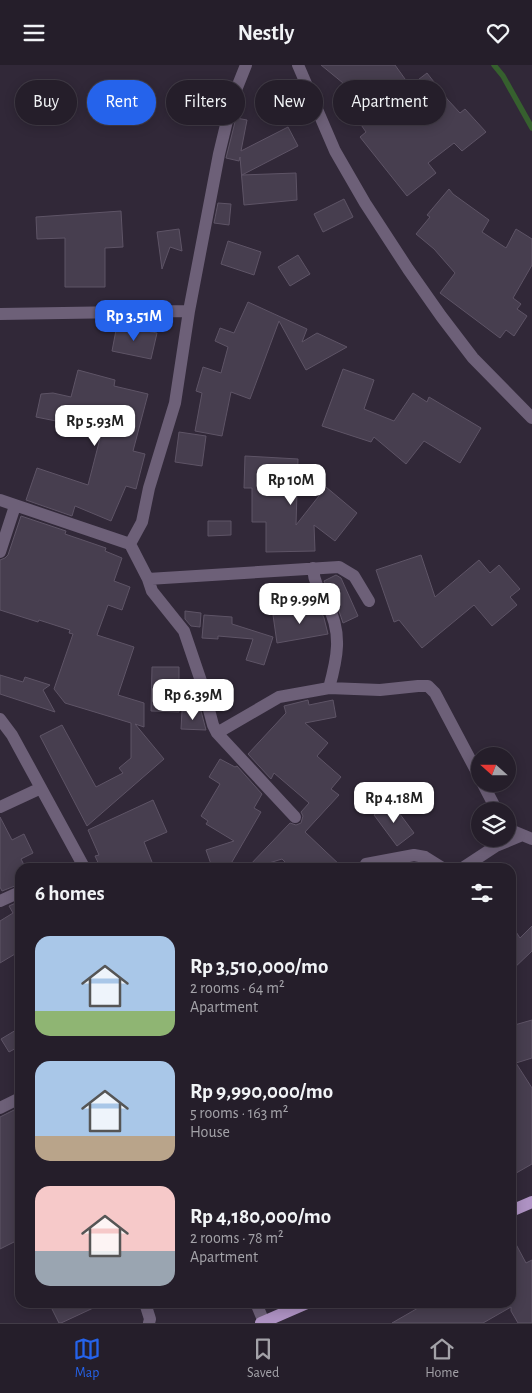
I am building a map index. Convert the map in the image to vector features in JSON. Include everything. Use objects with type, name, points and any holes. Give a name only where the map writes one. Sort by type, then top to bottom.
[{"type":"main road","points":[[516,1209],[532,1201]]},
{"type":"main road","points":[[263,1322],[295,1308]]},
{"type":"street","points":[[130,544],[142,522],[149,488],[175,403],[189,311],[219,153],[232,101],[246,65]]},
{"type":"street","points":[[298,65],[336,151],[408,269],[473,358],[532,419]]},
{"type":"street","points":[[0,314],[189,311]]},
{"type":"street","points":[[0,501],[130,544],[152,591],[184,631],[217,733],[295,817]]},
{"type":"street","points":[[0,552],[15,506]]},
{"type":"street","points":[[148,579],[339,567],[354,576],[369,601]]},
{"type":"street","points":[[313,568],[314,580],[319,592],[328,605],[338,635],[337,661],[329,688]]},
{"type":"street","points":[[217,733],[279,697],[329,688],[380,690],[428,686],[435,693],[471,761]]},
{"type":"street","points":[[0,719],[12,735],[42,789],[78,863]]},
{"type":"street","points":[[0,807],[42,789]]},
{"type":"street","points":[[470,863],[496,846],[526,837]]},
{"type":"street","points":[[371,863],[414,855],[425,857],[435,863]]},
{"type":"street","points":[[0,901],[15,894]]},
{"type":"street","points":[[0,1108],[15,1100]]},
{"type":"street","points":[[147,1308],[150,1323]]},
{"type":"street","points":[[258,1308],[263,1322]]},
{"type":"building","points":[[321,65],[395,65],[406,80],[339,80]]},
{"type":"building","points":[[427,73],[432,80],[418,80]]},
{"type":"building","points":[[446,97],[460,113],[465,109],[486,132],[462,151],[454,143],[428,163],[436,173],[407,196],[360,137],[366,132],[361,125],[446,125]]},
{"type":"building","points":[[245,120],[247,120],[241,151],[288,127],[298,146],[242,175],[296,173],[297,200],[244,205],[240,157],[239,161],[226,158],[234,125],[245,125]]},
{"type":"building","points":[[449,189],[453,194],[489,220],[482,232],[506,248],[516,229],[532,239],[532,265],[513,298],[521,304],[517,309],[527,316],[514,336],[506,330],[500,338],[440,293],[455,273],[434,249],[416,234],[430,217],[427,215]]},
{"type":"building","points":[[344,199],[353,217],[323,232],[314,214]]},
{"type":"building","points":[[218,203],[231,204],[229,225],[214,223]]},
{"type":"building","points":[[121,211],[123,247],[105,248],[105,287],[65,287],[65,238],[37,239],[36,217]]},
{"type":"building","points":[[179,229],[182,251],[170,247],[162,269],[157,232]]},
{"type":"building","points":[[228,241],[261,252],[254,275],[221,264]]},
{"type":"building","points":[[298,255],[310,274],[290,286],[278,267]]},
{"type":"building","points":[[248,302],[307,329],[302,342],[317,333],[347,347],[306,370],[279,321],[250,399],[231,392],[222,436],[195,431],[202,393],[196,391],[203,367],[221,373],[228,347],[215,341],[220,328],[234,333]]},
{"type":"building","points":[[117,325],[157,333],[151,359],[112,351]]},
{"type":"building","points":[[343,369],[374,380],[364,409],[394,421],[413,393],[427,402],[429,397],[481,428],[460,463],[424,441],[406,464],[374,437],[371,442],[322,426]]},
{"type":"building","points":[[78,370],[115,380],[114,386],[148,394],[133,451],[145,454],[136,489],[126,486],[111,521],[75,506],[72,516],[26,500],[37,468],[88,485],[104,423],[63,412],[61,422],[36,417],[41,394],[53,393],[71,397]]},
{"type":"building","points":[[179,432],[206,436],[202,466],[175,462]]},
{"type":"building","points":[[245,456],[298,459],[296,525],[326,487],[357,513],[335,541],[314,525],[315,551],[266,552],[266,522],[252,522],[252,488],[244,488]]},
{"type":"building","points":[[21,516],[66,531],[65,534],[106,548],[105,551],[122,558],[114,581],[130,587],[122,610],[108,605],[97,635],[134,647],[118,695],[144,703],[144,727],[135,724],[164,759],[87,826],[40,736],[62,725],[96,787],[123,773],[119,768],[131,758],[131,723],[65,703],[54,689],[73,634],[69,633],[70,630],[0,610],[0,560],[8,555]]},
{"type":"building","points":[[208,521],[231,521],[231,535],[208,536]]},
{"type":"building","points":[[421,555],[435,597],[479,560],[490,573],[499,565],[520,589],[510,597],[517,605],[492,626],[474,605],[422,648],[399,620],[394,622],[376,570]]},
{"type":"building","points":[[336,575],[341,578],[358,616],[343,623],[324,581]]},
{"type":"building","points":[[319,607],[328,634],[277,643],[273,615]]},
{"type":"building","points":[[185,611],[201,613],[200,627],[191,626],[185,619]]},
{"type":"building","points":[[204,615],[232,617],[232,624],[273,637],[264,665],[246,660],[253,639],[218,636],[218,639],[202,638]]},
{"type":"building","points":[[152,667],[179,667],[179,712],[151,711]]},
{"type":"building","points":[[0,675],[23,682],[25,677],[50,685],[43,690],[55,712],[0,694]]},
{"type":"building","points":[[308,700],[309,705],[333,700],[336,717],[305,723],[328,743],[317,756],[341,777],[331,789],[339,795],[305,832],[338,863],[286,863],[282,859],[269,863],[252,863],[290,823],[296,825],[301,823],[303,816],[301,812],[309,803],[274,773],[271,779],[248,754],[286,713],[284,706]]},
{"type":"building","points":[[182,711],[201,711],[206,730],[181,729]]},
{"type":"building","points":[[220,759],[235,767],[237,766],[262,794],[254,808],[261,812],[231,863],[211,863],[206,850],[234,841],[206,824],[208,821],[201,816],[220,784],[209,777]]},
{"type":"building","points":[[153,800],[167,832],[144,842],[152,863],[98,863],[95,856],[99,855],[88,830]]},
{"type":"building","points":[[391,802],[414,833],[397,846],[374,815]]},
{"type":"building","points":[[0,817],[12,840],[24,834],[33,853],[21,859],[23,863],[15,863],[15,886],[2,891],[0,887]]},
{"type":"building","points":[[15,903],[15,954],[0,963],[0,921],[13,913],[9,906]]},
{"type":"building","points":[[532,926],[532,951],[516,966],[516,932],[520,938]]},
{"type":"building","points":[[532,1020],[532,1058],[516,1063],[516,1025]]},
{"type":"building","points":[[15,1031],[15,1049],[9,1052],[1,1039]]},
{"type":"building","points":[[516,1063],[532,1088],[532,1164],[516,1173]]},
{"type":"building","points":[[15,1110],[15,1242],[0,1249],[0,1117]]},
{"type":"building","points":[[516,1244],[526,1263],[532,1260],[532,1323],[518,1323],[511,1308],[516,1308]]},
{"type":"building","points":[[52,1308],[93,1308],[61,1323],[59,1323]]},
{"type":"building","points":[[418,1308],[509,1308],[483,1323],[392,1323]]},
{"type":"waterway","points":[[494,65],[503,76],[532,128]]}]
